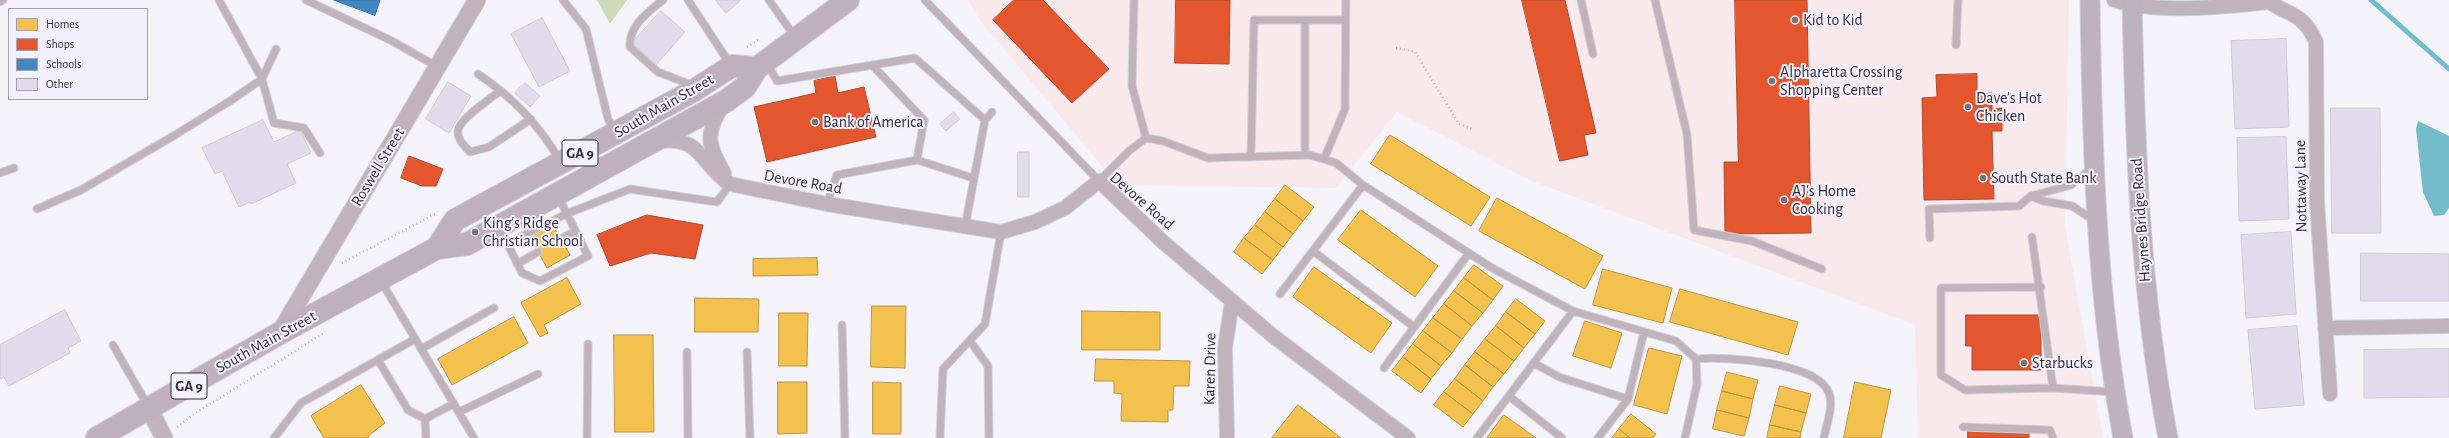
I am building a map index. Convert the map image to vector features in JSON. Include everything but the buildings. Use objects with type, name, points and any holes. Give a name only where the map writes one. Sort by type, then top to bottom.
[{"type":"highway","name":"South Main Street","points":[[97,438],[279,334],[437,248],[467,244],[502,235],[558,194],[726,101],[745,87],[762,65],[848,0]]},
{"type":"highway","name":"South Main Street","points":[[437,248],[455,220],[616,134],[693,91],[732,66],[762,65]]},
{"type":"main road","points":[[2090,0],[2093,166],[2096,221],[2105,319],[2123,438]]},
{"type":"main road","name":"Haynes Bridge Road","points":[[2132,3],[2136,147],[2142,254],[2150,321],[2168,438]]},
{"type":"street","name":"Roswell Street","points":[[279,334],[477,0]]},
{"type":"street","name":"Nottaway Lane","points":[[2114,0],[2132,3],[2267,1],[2302,20],[2311,31],[2316,42],[2317,202],[2330,394]]},
{"type":"street","points":[[726,101],[711,123],[710,144],[730,184]]},
{"type":"street","name":"Devore Road","points":[[654,141],[682,141],[696,148],[719,177],[730,184],[761,192],[827,204],[964,228],[1001,232],[1035,222],[1065,208],[1098,181],[1163,242],[1273,336],[1408,438]]},
{"type":"street","name":"Karen Drive","points":[[1227,438],[1225,348],[1232,302]]},
{"type":"street","points":[[2325,328],[2449,326]]},
{"type":"street","points":[[149,408],[164,438]]},
{"type":"lane","points":[[219,0],[262,79],[274,123],[304,128],[320,153]]},
{"type":"lane","points":[[306,0],[392,41],[438,66]]},
{"type":"lane","points":[[563,0],[586,29],[608,119],[616,134]]},
{"type":"lane","points":[[663,0],[642,17],[629,38],[630,47],[658,72],[689,84],[693,91]]},
{"type":"lane","points":[[688,0],[732,66]]},
{"type":"lane","points":[[769,0],[796,39]]},
{"type":"lane","points":[[925,0],[1098,181],[1129,151],[1146,138],[1163,141],[1208,158],[1251,158],[1305,155],[1324,159],[1336,163],[1362,185],[1469,253],[1573,311],[1676,341],[1696,359],[1697,384],[1684,438]]},
{"type":"lane","points":[[1134,0],[1132,86],[1146,138]]},
{"type":"lane","points":[[1324,159],[1345,109],[1346,0]]},
{"type":"lane","points":[[1581,0],[1593,54]]},
{"type":"lane","points":[[1655,0],[1687,134],[1694,230],[1752,241],[1822,269]]},
{"type":"lane","points":[[1956,45],[1958,0]]},
{"type":"lane","points":[[1251,158],[1254,20],[1346,20]]},
{"type":"lane","points":[[1305,20],[1305,155]]},
{"type":"lane","points":[[37,209],[82,190],[175,136],[262,79],[276,49]]},
{"type":"lane","points":[[762,65],[777,81],[791,80],[915,58],[985,120]]},
{"type":"lane","points":[[872,65],[924,120],[917,160]]},
{"type":"lane","points":[[478,74],[500,91],[531,119],[561,163]]},
{"type":"lane","points":[[500,91],[460,123],[457,132],[459,139],[470,152],[489,147],[531,119]]},
{"type":"lane","points":[[964,228],[985,120],[992,112]]},
{"type":"lane","points":[[827,204],[837,175],[917,160],[973,178]]},
{"type":"lane","points":[[1930,238],[1930,209],[2019,206],[2031,196],[2071,185],[2093,166]]},
{"type":"lane","points":[[0,173],[14,168]]},
{"type":"lane","points":[[558,194],[566,214],[588,256],[540,281],[522,273],[502,235],[566,214],[630,189],[717,202],[730,184]]},
{"type":"lane","points":[[1280,294],[1362,185]]},
{"type":"lane","points":[[2031,196],[2043,201],[2072,206],[2096,221]]},
{"type":"lane","points":[[561,239],[575,231]]},
{"type":"lane","points":[[940,438],[943,369],[985,324],[1001,232]]},
{"type":"lane","points":[[2032,237],[2041,287],[2053,388]]},
{"type":"lane","points":[[1313,251],[1414,327]]},
{"type":"lane","points":[[517,264],[538,252]]},
{"type":"lane","points":[[1384,368],[1469,253]]},
{"type":"lane","points":[[380,279],[474,438]]},
{"type":"lane","points":[[2041,287],[1941,288],[1941,375],[1965,390],[2053,388],[2115,392]]},
{"type":"lane","points":[[421,349],[494,308]]},
{"type":"lane","points":[[1477,438],[1573,311]]},
{"type":"lane","points":[[842,325],[845,438]]},
{"type":"lane","points":[[1598,438],[1628,399],[1644,332]]},
{"type":"lane","points":[[274,438],[301,403],[415,339]]},
{"type":"lane","points":[[970,341],[988,366],[989,438]]},
{"type":"lane","points":[[587,438],[588,344]]},
{"type":"lane","points":[[113,345],[149,408]]},
{"type":"lane","points":[[687,352],[688,438]]},
{"type":"lane","points":[[747,352],[750,438]]},
{"type":"lane","points":[[1696,359],[1718,357],[1756,361],[1814,376],[1823,383],[1829,394],[1831,404],[1824,438]]},
{"type":"lane","points":[[378,360],[408,410],[424,419]]},
{"type":"lane","points":[[1534,363],[1560,377],[1628,399]]},
{"type":"lane","points":[[459,412],[538,374]]},
{"type":"lane","points":[[1509,396],[1562,438]]},
{"type":"lane","points":[[424,419],[454,404]]},
{"type":"lane","points":[[424,419],[426,438]]},
{"type":"lane","points":[[1963,427],[2050,430],[2053,438]]},
{"type":"path","points":[[1396,48],[1415,52],[1459,124],[1472,129]]},
{"type":"shaded area","points":[[968,0],[2069,0],[2065,226],[2103,438],[1918,438],[1915,325],[1532,181],[1397,112],[1336,188],[1118,185],[981,22]]},
{"type":"green space","points":[[597,0],[627,0],[610,24]]},
{"type":"water","points":[[2418,121],[2449,136],[2449,208],[2444,215],[2434,216],[2423,192],[2416,129]]},
{"type":"waterway","points":[[2371,0],[2449,69]]},
{"type":"place","name":"Kid to Kid","points":[[1795,20]]},
{"type":"place","name":"Alpharetta Crossing Shopping Center","points":[[1772,81]]},
{"type":"place","name":"Dave's Hot Chicken","points":[[1968,107]]},
{"type":"place","name":"Bank of America","points":[[815,122]]},
{"type":"place","name":"South State Bank","points":[[1983,178]]},
{"type":"place","name":"AJ's Home Cooking","points":[[1784,200]]},
{"type":"place","name":"King's Ridge Christian School","points":[[475,232]]},
{"type":"place","name":"Starbucks","points":[[2024,363]]}]
